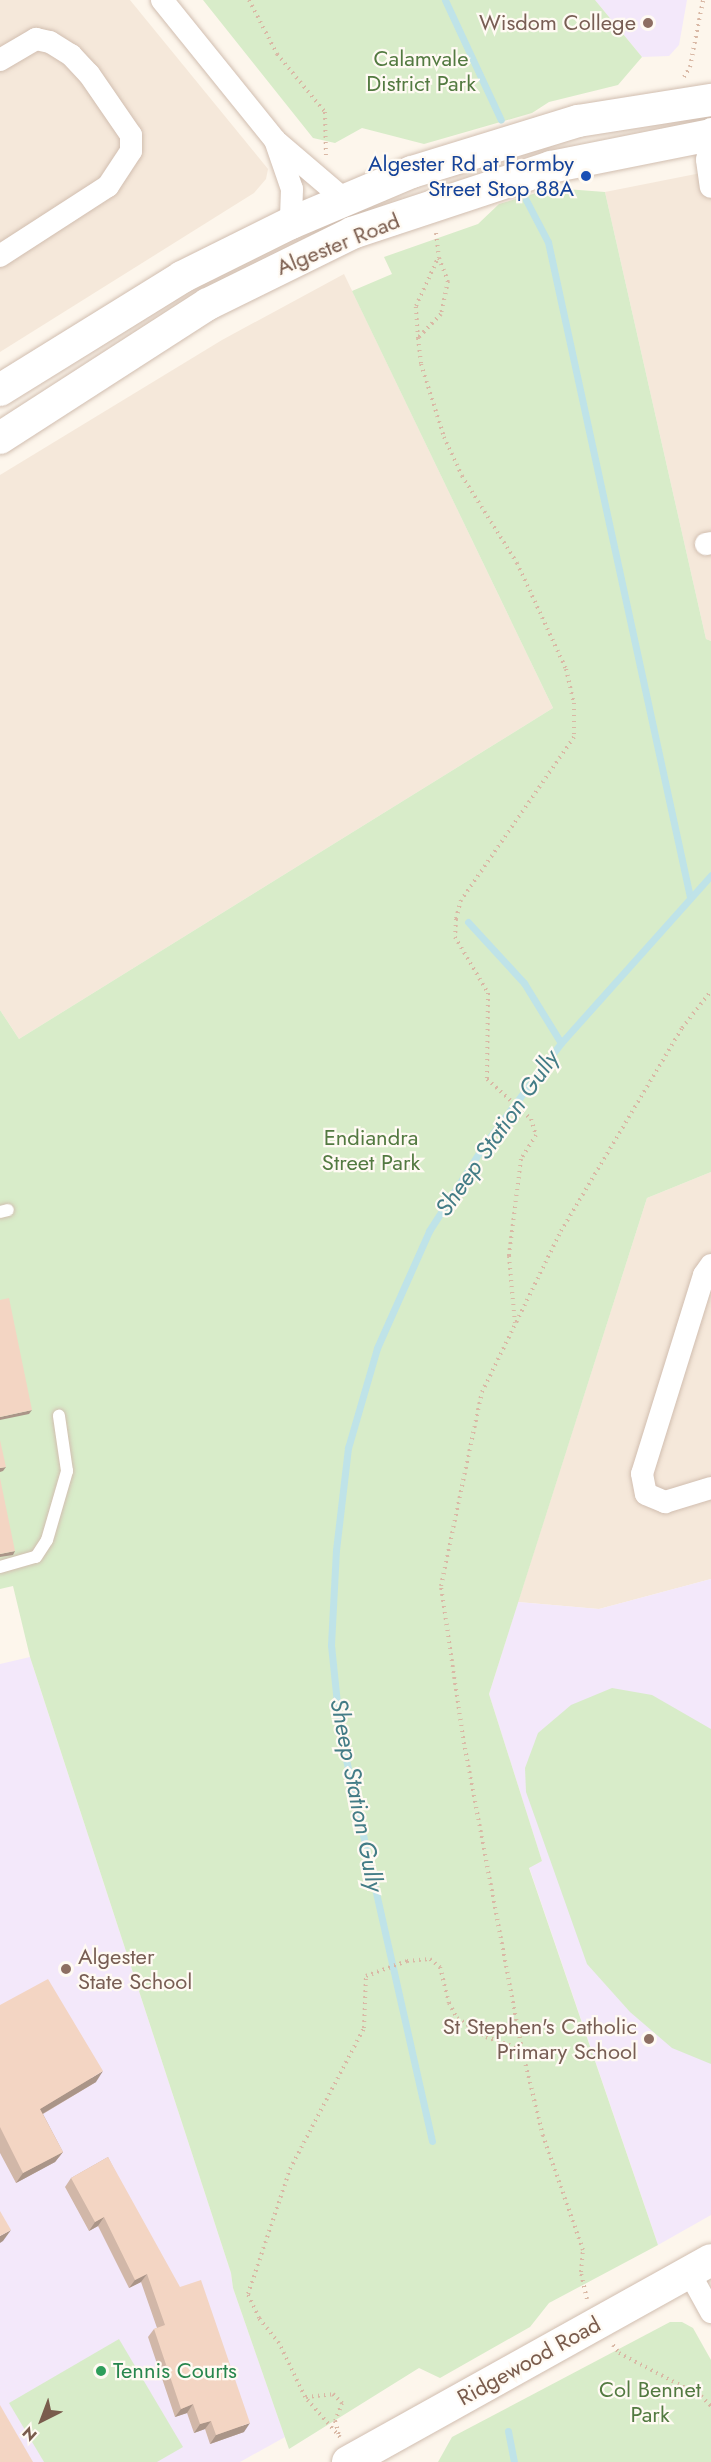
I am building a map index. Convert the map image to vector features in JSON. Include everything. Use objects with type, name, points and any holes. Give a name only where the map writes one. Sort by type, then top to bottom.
[{"type":"main road","name":"Algester Road","points":[[0,390],[182,277],[291,223],[412,172],[578,121],[711,100]]},
{"type":"main road","name":"Algester Road","points":[[0,438],[208,304],[352,233],[551,167],[711,133]]},
{"type":"main road","name":"Ridgewood Road","points":[[348,2462],[700,2266]]},
{"type":"street","points":[[162,0],[275,140],[345,200]]},
{"type":"street","points":[[0,60],[22,43],[36,39],[50,42],[71,55],[125,126],[131,143],[123,168],[108,186],[0,256]]},
{"type":"street","points":[[711,133],[707,160],[711,188]]},
{"type":"street","points":[[275,140],[292,189],[291,223]]},
{"type":"street","points":[[711,1265],[704,1275],[642,1474],[646,1494],[665,1502],[711,1488]]},
{"type":"street","points":[[700,2266],[711,2312]]},
{"type":"lane","points":[[0,1567],[23,1564],[36,1557],[47,1540],[67,1471],[59,1416]]},
{"type":"path","points":[[249,0],[277,54],[325,112],[326,156],[330,160]]},
{"type":"path","points":[[418,338],[441,314],[448,281],[439,258],[436,233],[427,209]]},
{"type":"path","points":[[439,258],[416,306],[421,364],[444,437],[462,476],[516,563],[567,669],[574,703],[574,736],[461,900],[456,919],[455,937],[488,993],[487,1079],[531,1119],[536,1135],[521,1160],[509,1256],[515,1323]]},
{"type":"path","points":[[711,991],[682,1028],[561,1231],[482,1392],[441,1586],[464,1744],[522,2050],[543,2136],[583,2250],[581,2272],[587,2299],[599,2323],[619,2353],[702,2396],[711,2406]]},
{"type":"path","points":[[305,2397],[333,2394],[342,2403],[335,2421],[339,2437],[305,2397],[279,2343],[259,2318],[248,2294],[290,2169],[364,2028],[366,1976],[374,1971],[407,1961],[430,1959],[440,1967],[449,2003],[457,2018],[486,2037],[522,2050]]},
{"type":"shaded area","points":[[0,0],[130,0],[268,169],[266,179],[254,193],[0,352]]},
{"type":"shaded area","name":"Wisdom College","points":[[595,0],[687,0],[679,45],[669,56],[642,57]]},
{"type":"shaded area","points":[[711,171],[711,641],[706,639],[605,192]]},
{"type":"shaded area","points":[[344,274],[553,708],[19,1039],[0,1010],[0,475],[222,340]]},
{"type":"shaded area","points":[[711,1172],[711,1579],[599,1609],[518,1602],[647,1198]]},
{"type":"shaded area","name":"St Stephen's Catholic Primary School","points":[[711,1579],[711,2215],[658,2245],[529,1867],[542,1861],[489,1694],[518,1602],[599,1609]]},
{"type":"shaded area","name":"Algester State School","points":[[30,1657],[231,2273],[233,2288],[285,2437],[240,2462],[0,2462],[0,1664]]},
{"type":"green space","name":"Calamvale District Park","points":[[203,0],[595,0],[642,57],[618,85],[549,102],[532,113],[424,144],[362,128],[335,143],[313,138]]},
{"type":"green space","name":"Endiandra Street Park","points":[[553,188],[605,192],[706,639],[711,641],[711,1172],[647,1198],[489,1694],[542,1861],[529,1868],[658,2245],[549,2303],[530,2327],[440,2378],[419,2368],[289,2449],[233,2288],[231,2273],[30,1657],[13,1586],[0,1589],[0,1010],[19,1039],[553,708],[352,291],[392,274],[384,257],[478,224],[499,204]]},
{"type":"green space","points":[[612,1688],[652,1695],[711,1729],[711,2064],[672,2048],[630,2012],[587,1964],[526,1792],[525,1768],[538,1733],[571,1705]]},
{"type":"green space","name":"Col Bennet Park","points":[[670,2322],[682,2322],[693,2328],[711,2360],[711,2462],[438,2462],[452,2437]]},
{"type":"green space","name":"Tennis Courts","points":[[119,2339],[183,2447],[157,2462],[44,2462],[9,2403]]},
{"type":"building","points":[[9,1298],[32,1410],[0,1417],[0,1300]]},
{"type":"building","points":[[0,1440],[6,1467],[0,1468]]},
{"type":"building","points":[[0,1478],[15,1551],[0,1554]]},
{"type":"building","points":[[48,1979],[103,2071],[40,2109],[63,2152],[23,2173],[0,2127],[0,2005]]},
{"type":"building","points":[[108,2157],[180,2287],[201,2280],[250,2423],[216,2435],[211,2421],[200,2424],[193,2404],[181,2409],[154,2329],[165,2325],[147,2274],[135,2280],[104,2217],[95,2222],[71,2178]]},
{"type":"building","points":[[0,2211],[11,2230],[0,2236]]},
{"type":"building","points":[[0,2405],[33,2462],[0,2462]]},
{"type":"waterway","points":[[445,0],[501,120]]},
{"type":"waterway","points":[[526,200],[548,242],[690,897]]},
{"type":"waterway","name":"Sheep Station Gully","points":[[432,2141],[340,1732],[331,1645],[336,1550],[348,1448],[377,1348],[429,1231],[484,1145],[561,1043],[711,875]]},
{"type":"waterway","points":[[468,922],[524,983],[561,1043]]},
{"type":"waterway","name":"Sheep Station Gully","points":[[508,2431],[514,2462]]},
{"type":"place","name":"Wisdom College","points":[[648,23]]},
{"type":"place","name":"Algester Rd at Formby Street Stop 88A","points":[[586,176]]},
{"type":"place","name":"Algester State School","points":[[66,1969]]},
{"type":"place","name":"St Stephen's Catholic Primary School","points":[[649,2039]]},
{"type":"place","name":"Tennis Courts","points":[[101,2371]]}]
